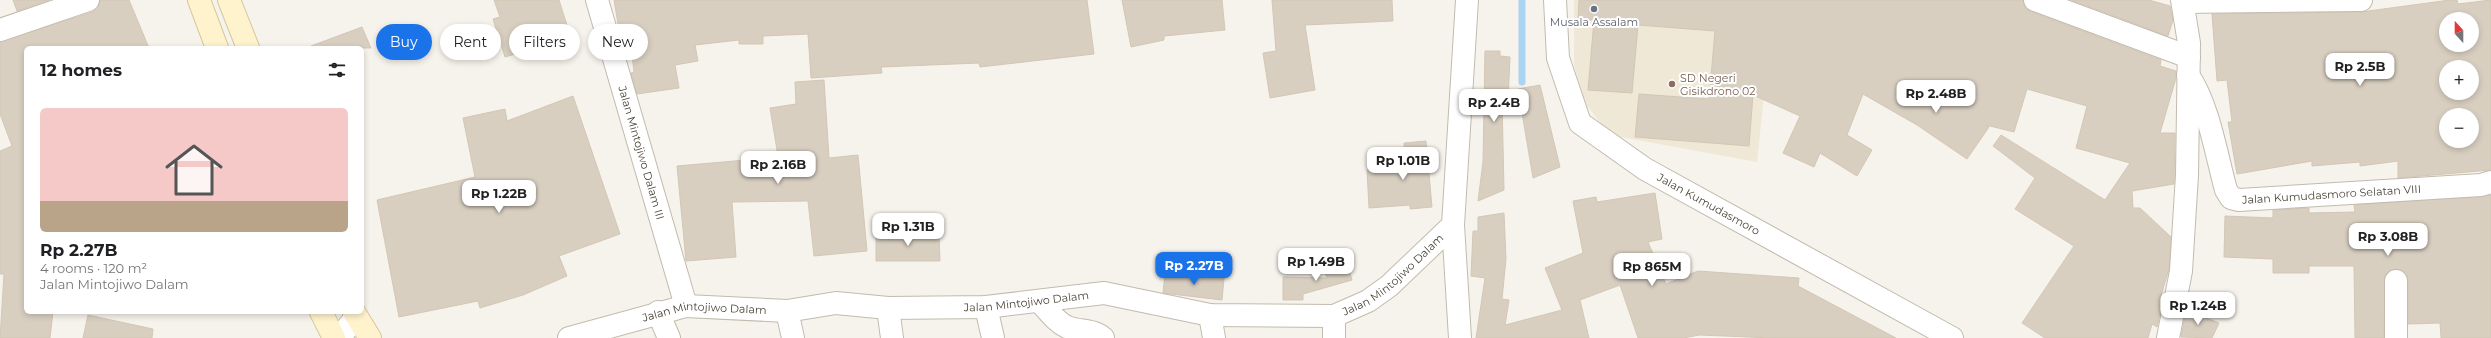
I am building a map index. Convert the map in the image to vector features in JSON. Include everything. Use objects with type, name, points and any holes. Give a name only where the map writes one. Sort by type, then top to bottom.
[{"type":"main road","points":[[199,0],[217,46]]},
{"type":"main road","points":[[230,0],[241,46]]},
{"type":"main road","points":[[322,314],[334,338]]},
{"type":"main road","points":[[355,314],[370,338]]},
{"type":"street","points":[[0,30],[88,0]]},
{"type":"street","points":[[582,0],[595,24]]},
{"type":"street","name":"Jalan Mintojiwo Dalam III","points":[[597,0],[603,24]]},
{"type":"street","points":[[1460,338],[1453,225],[1467,0]]},
{"type":"street","name":"Jalan Kumudasmoro","points":[[1555,0],[1558,58],[1580,123],[1645,169],[1952,338]]},
{"type":"street","points":[[2036,0],[2188,66]]},
{"type":"street","points":[[2168,338],[2181,271],[2187,176],[2189,43],[2182,1],[2361,0]]},
{"type":"street","name":"Jalan Mintojiwo Dalam III","points":[[613,60],[686,306]]},
{"type":"street","name":"Jalan Kumudasmoro Selatan VIII","points":[[2188,66],[2202,102],[2226,190],[2231,198],[2238,200],[2481,185],[2491,182]]},
{"type":"street","name":"Jalan Mintojiwo Dalam","points":[[569,338],[658,312],[686,306],[787,311],[836,303],[888,308],[986,307],[1104,293],[1210,315],[1334,316],[1368,301],[1389,286],[1453,225]]},
{"type":"street","points":[[2396,281],[2396,338]]},
{"type":"street","points":[[1039,301],[1059,322],[1068,327],[1093,332],[1103,338]]},
{"type":"street","points":[[986,307],[993,338]]},
{"type":"street","points":[[888,308],[892,338]]},
{"type":"street","points":[[787,311],[793,338]]},
{"type":"street","points":[[658,312],[669,338]]},
{"type":"street","points":[[339,338],[355,314]]},
{"type":"street","points":[[1210,315],[1214,338]]},
{"type":"street","points":[[1334,316],[1334,338]]},
{"type":"shaded area","name":"SD Negeri Gisikdrono 02","points":[[1574,0],[1774,0],[1757,162],[1610,135],[1585,103],[1574,65]]},
{"type":"building","points":[[13,0],[49,0],[17,11]]},
{"type":"building","points":[[100,0],[129,0],[148,46],[24,46],[24,314],[53,314],[50,338],[0,338],[4,274],[0,274],[0,151],[12,146],[0,114],[0,42],[92,12],[98,8]]},
{"type":"building","points":[[494,0],[559,0],[567,24],[509,24],[509,56],[505,57],[501,44],[501,24],[495,24],[493,19],[500,17]]},
{"type":"building","points":[[614,0],[1087,0],[1094,54],[980,67],[979,63],[881,67],[882,73],[811,78],[808,34],[763,36],[763,44],[739,44],[739,40],[695,45],[698,61],[675,65],[679,88],[637,94],[631,73],[634,72],[633,60],[648,60],[648,24],[618,24]]},
{"type":"building","points":[[1122,0],[1222,0],[1225,30],[1164,36],[1164,40],[1131,47]]},
{"type":"building","points":[[1272,0],[1392,0],[1393,21],[1305,25],[1315,90],[1270,98],[1263,53],[1276,51]]},
{"type":"building","points":[[1579,0],[2023,0],[2025,8],[2031,12],[2161,60],[2160,66],[2176,71],[2176,78],[2160,133],[2175,133],[2174,184],[2132,191],[2133,208],[2140,208],[2171,237],[2169,269],[2160,299],[2163,300],[2157,327],[2152,324],[2148,338],[2045,338],[2022,323],[2074,246],[2015,209],[2035,178],[1993,146],[2001,135],[2105,200],[2130,163],[2076,148],[2087,106],[2027,89],[2014,132],[1986,125],[1989,127],[1967,159],[1917,125],[1863,94],[1847,135],[1872,150],[1857,176],[1820,153],[1814,167],[1783,153],[1800,116],[1753,95],[1749,146],[1635,137],[1639,94],[1709,99],[1715,31],[1638,25],[1632,93],[1588,90],[1594,20],[1578,19]]},
{"type":"building","points":[[2071,0],[2149,0],[2170,6],[2173,20],[2168,36]]},
{"type":"building","points":[[2450,0],[2457,0],[2458,4],[2491,0],[2491,170],[2398,178],[2398,161],[2360,166],[2360,162],[2312,166],[2312,161],[2237,174],[2228,122],[2232,122],[2227,80],[2217,81],[2212,14],[2361,12]]},
{"type":"building","points":[[362,27],[371,48],[364,48],[364,46],[311,46]]},
{"type":"building","points":[[1485,51],[1500,51],[1500,56],[1510,57],[1508,101],[1502,102],[1504,190],[1478,201],[1483,162]]},
{"type":"building","points":[[824,80],[829,158],[858,155],[867,251],[814,256],[808,201],[732,202],[736,257],[686,261],[677,166],[746,160],[746,156],[778,156],[770,108],[796,104],[795,82]]},
{"type":"building","points":[[1540,85],[1560,167],[1533,178],[1518,89]]},
{"type":"building","points":[[573,96],[620,234],[559,256],[567,276],[523,295],[480,308],[478,301],[399,317],[377,200],[475,177],[463,118],[505,109],[507,121]]},
{"type":"building","points":[[1426,141],[1432,207],[1410,209],[1410,205],[1369,208],[1367,170],[1406,168],[1404,143]]},
{"type":"building","points":[[1655,193],[1662,239],[1648,242],[1666,284],[1698,271],[1799,278],[1798,286],[1896,338],[1773,338],[1699,335],[1684,338],[1638,338],[1620,285],[1580,300],[1589,338],[1476,338],[1485,278],[1471,276],[1473,231],[1478,231],[1478,217],[1504,213],[1506,259],[1502,299],[1509,300],[1505,325],[1562,310],[1545,268],[1583,253],[1573,201],[1596,197],[1597,202]]},
{"type":"building","points":[[2491,195],[2491,338],[2441,338],[2440,323],[2408,324],[2407,274],[2402,270],[2390,270],[2385,275],[2384,338],[2355,338],[2354,266],[2309,266],[2309,273],[2273,273],[2273,259],[2224,257],[2225,216],[2273,218],[2273,210],[2309,208],[2309,213],[2355,212],[2354,205]]},
{"type":"building","points":[[939,233],[940,261],[876,261],[876,234]]},
{"type":"building","points":[[1346,260],[1352,280],[1303,294],[1303,300],[1283,300],[1283,277],[1327,278],[1323,267]]},
{"type":"building","points":[[1165,273],[1224,278],[1222,300],[1163,293]]},
{"type":"building","points":[[2186,310],[2219,323],[2212,338],[2181,337]]},
{"type":"building","points":[[88,315],[153,329],[152,338],[83,338]]},
{"type":"waterway","points":[[1522,0],[1522,82]]},
{"type":"place","name":"Musala Assalam","points":[[1594,9]]},
{"type":"place","name":"SD Negeri Gisikdrono 02","points":[[1672,84]]}]
